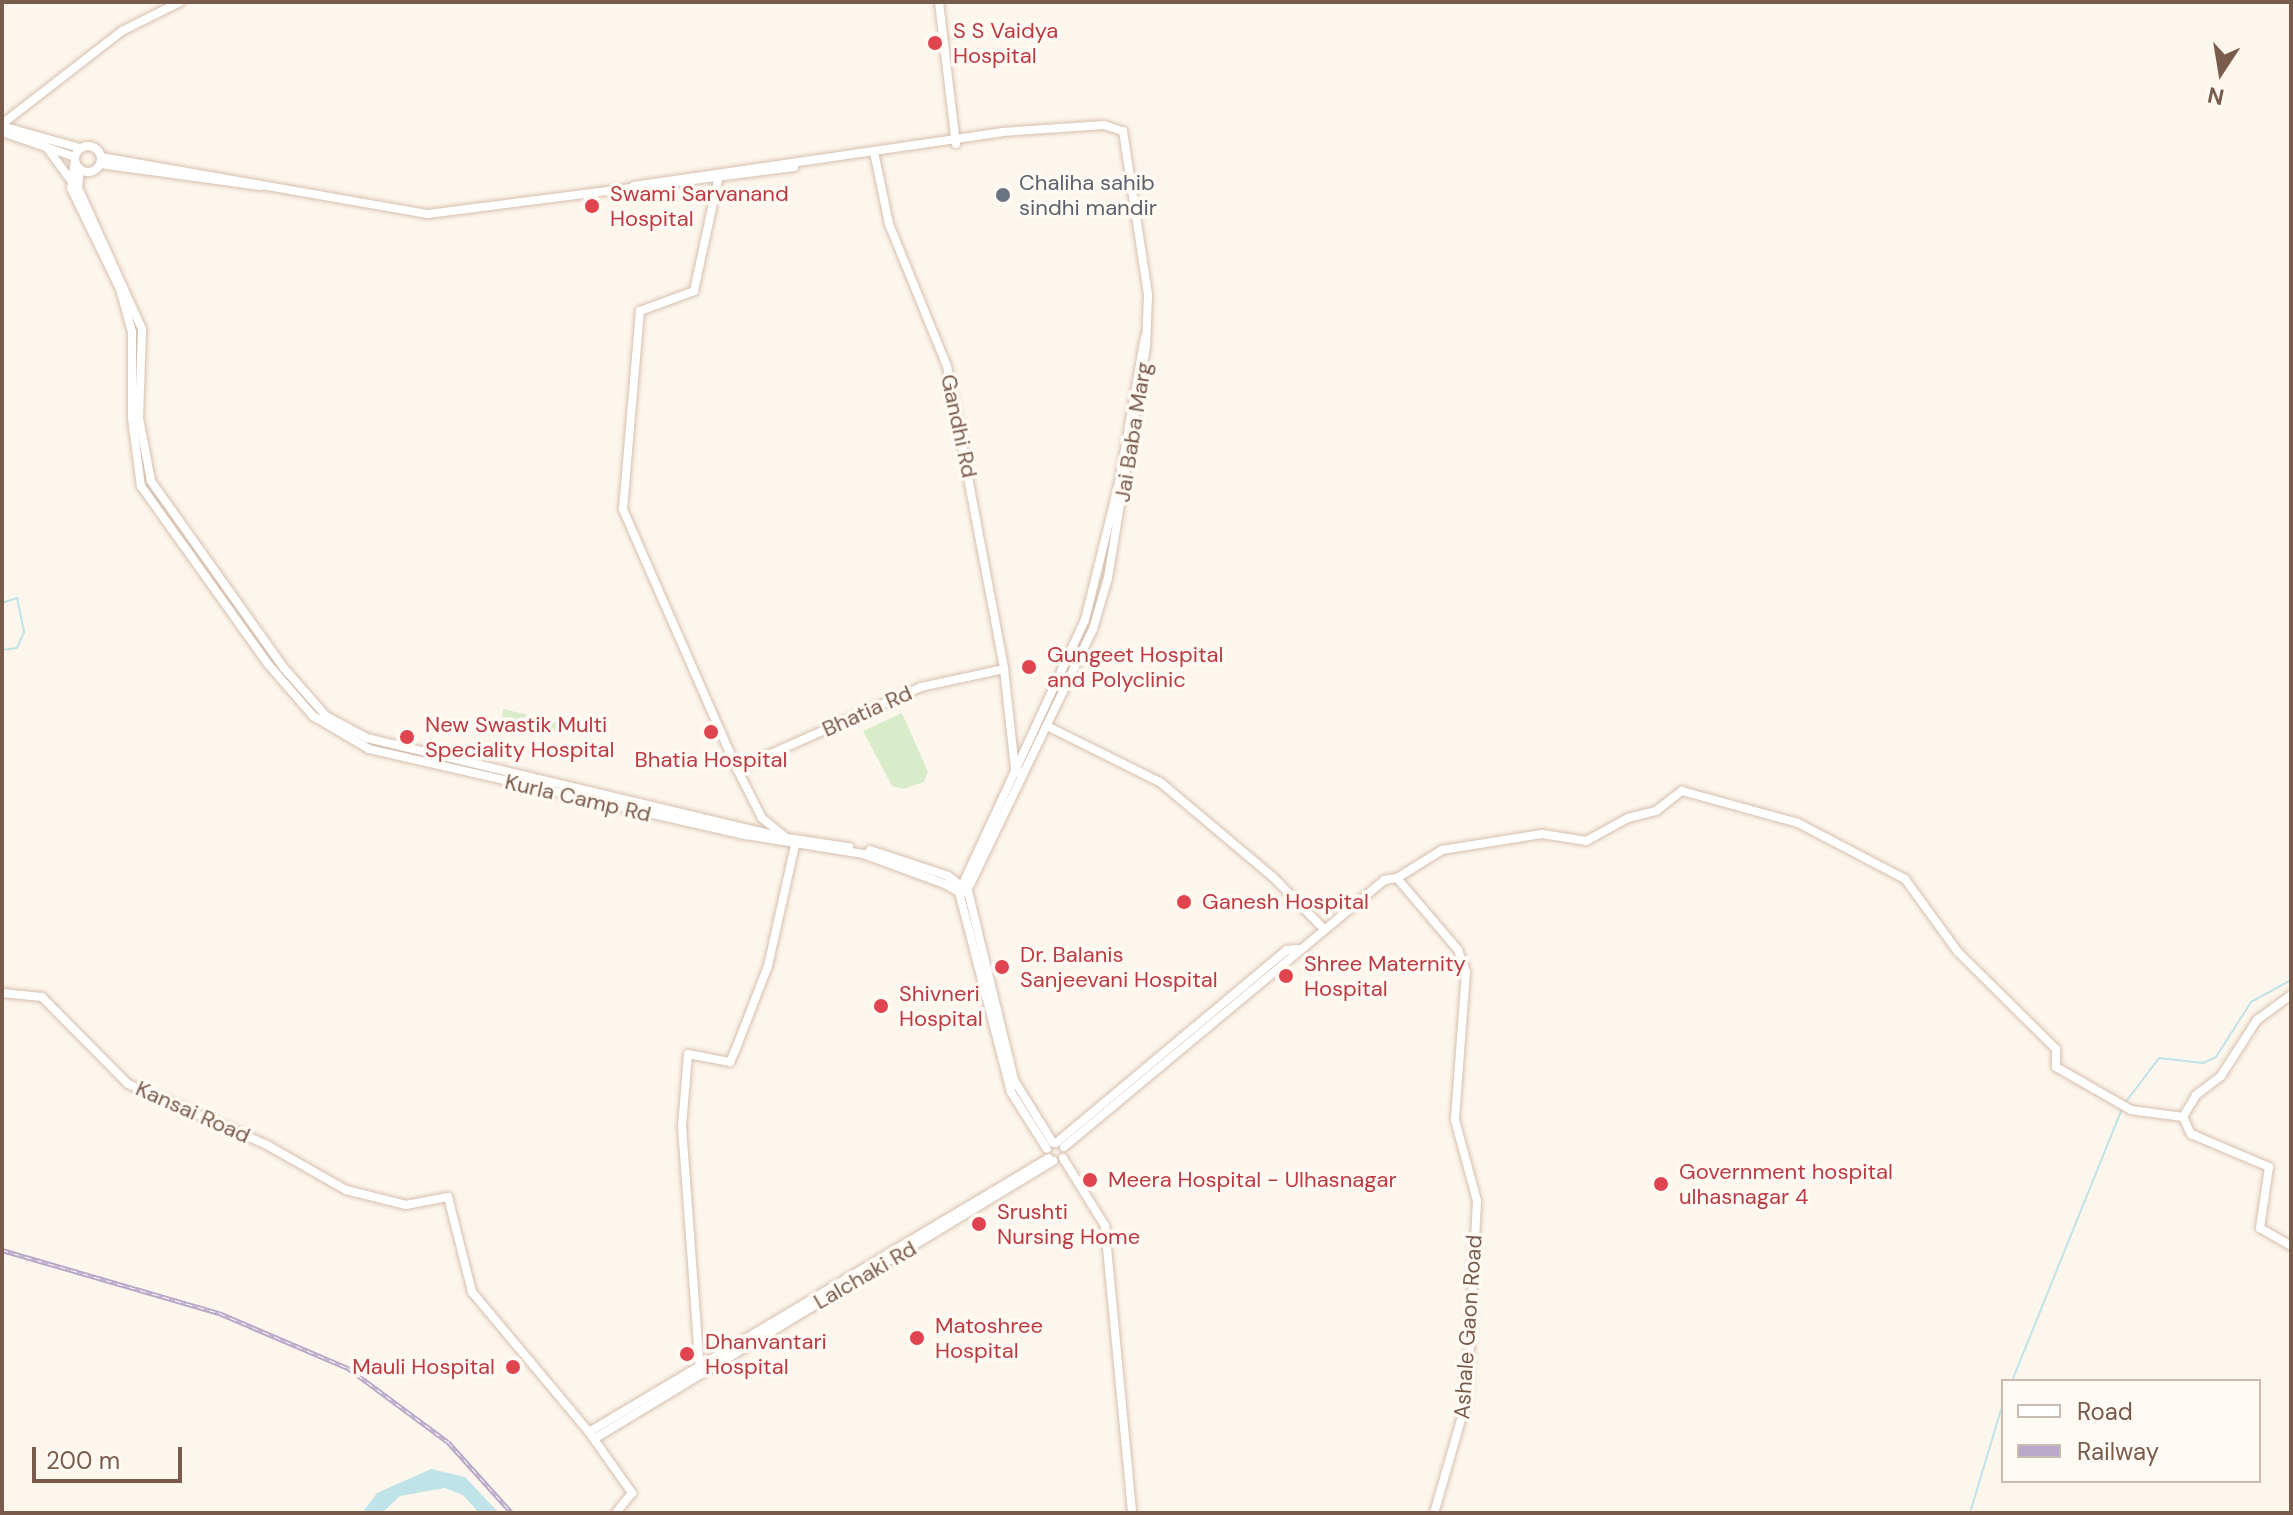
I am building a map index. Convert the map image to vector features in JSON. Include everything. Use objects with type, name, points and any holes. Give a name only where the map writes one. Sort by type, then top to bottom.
[{"type":"street","points":[[100,160],[93,171],[78,159],[2,125],[122,31],[180,2]]},
{"type":"street","points":[[100,160],[286,187],[428,214],[956,142],[939,2]]},
{"type":"street","name":"Jai Baba Marg","points":[[956,142],[1078,129],[1124,134],[1146,270],[1146,336],[1098,577],[1046,725],[1018,772],[963,892]]},
{"type":"street","points":[[2,132],[78,159]]},
{"type":"street","name":"Kurla Camp Rd","points":[[45,145],[70,179],[126,305],[141,486],[269,666],[313,716],[369,749],[884,859],[963,892]]},
{"type":"street","points":[[70,179],[78,159],[92,146],[100,160]]},
{"type":"street","points":[[634,186],[718,180],[875,154]]},
{"type":"street","name":"Gandhi Rd","points":[[875,154],[889,224],[947,366],[1004,669],[1018,772]]},
{"type":"street","name":"Kurla Camp Rd","points":[[78,159],[78,188],[142,329],[139,418],[151,481],[283,667],[326,716],[367,738],[747,832]]},
{"type":"street","points":[[699,1367],[682,1127],[688,1054],[730,1062],[768,966],[794,842],[762,818],[737,769],[623,509],[640,311],[694,291],[718,180]]},
{"type":"street","name":"Bhatia Rd","points":[[737,769],[921,687],[1004,669]]},
{"type":"street","points":[[1046,725],[1160,782],[1273,877],[1322,927]]},
{"type":"street","name":"Lalchaki Rd","points":[[592,1436],[699,1367],[898,1251],[1054,1150],[1246,988],[1384,880],[1397,878],[1442,850],[1542,834],[1586,841],[1628,818],[1656,811],[1682,791],[1798,823],[1905,879],[1958,952],[2056,1049],[2056,1067],[2113,1103],[2131,1110],[2183,1117]]},
{"type":"street","points":[[747,832],[762,818]]},
{"type":"street","name":"Ashale Gaon Road","points":[[1397,878],[1458,950],[1466,972],[1455,1120],[1473,1185],[1464,1399],[1431,1513]]},
{"type":"street","points":[[963,892],[1005,1074],[1027,1125],[1063,1158],[1105,1226],[1132,1513]]},
{"type":"street","name":"Kansai Road","points":[[2,993],[42,997],[128,1084],[267,1145],[346,1190],[406,1205],[448,1197],[472,1292],[592,1436]]},
{"type":"street","points":[[2291,995],[2257,1020],[2221,1076],[2196,1095],[2183,1117],[2191,1134],[2269,1167],[2260,1228],[2291,1246]]},
{"type":"street","points":[[592,1436],[632,1493],[616,1513]]},
{"type":"green space","points":[[503,709],[565,723],[565,736],[502,723]]},
{"type":"green space","points":[[902,713],[928,772],[924,782],[903,789],[892,786],[863,731]]},
{"type":"water","points":[[431,1469],[465,1477],[499,1513],[479,1513],[463,1495],[445,1488],[400,1496],[382,1513],[362,1513],[377,1493]]},
{"type":"waterway","points":[[2,603],[17,598],[24,632],[17,648],[2,650]]},
{"type":"waterway","points":[[2125,1103],[2159,1058],[2203,1063],[2216,1057],[2251,1002],[2291,980]]},
{"type":"waterway","points":[[2013,1379],[2122,1109]]},
{"type":"waterway","points":[[1970,1513],[2001,1410]]},
{"type":"railway","points":[[2,1250],[219,1313],[348,1368],[448,1442],[512,1513]]},
{"type":"place","name":"S S Vaidya Hospital","points":[[935,43]]},
{"type":"place","name":"Chaliha sahib sindhi mandir","points":[[1003,195]]},
{"type":"place","name":"Swami Sarvanand Hospital","points":[[592,206]]},
{"type":"place","name":"Gungeet Hospital and Polyclinic","points":[[1029,667]]},
{"type":"place","name":"Bhatia Hospital","points":[[711,732]]},
{"type":"place","name":"New Swastik Multi Speciality Hospital","points":[[407,737]]},
{"type":"place","name":"Ganesh Hospital","points":[[1184,902]]},
{"type":"place","name":"Dr. Balanis Sanjeevani Hospital","points":[[1002,967]]},
{"type":"place","name":"Shree Maternity Hospital","points":[[1286,976]]},
{"type":"place","name":"Shivneri Hospital","points":[[881,1006]]},
{"type":"place","name":"Meera Hospital - Ulhasnagar","points":[[1090,1180]]},
{"type":"place","name":"Government hospital ulhasnagar 4","points":[[1661,1184]]},
{"type":"place","name":"Srushti Nursing Home","points":[[979,1224]]},
{"type":"place","name":"Matoshree Hospital","points":[[917,1338]]},
{"type":"place","name":"Dhanvantari Hospital","points":[[687,1354]]},
{"type":"place","name":"Mauli Hospital","points":[[513,1367]]}]
